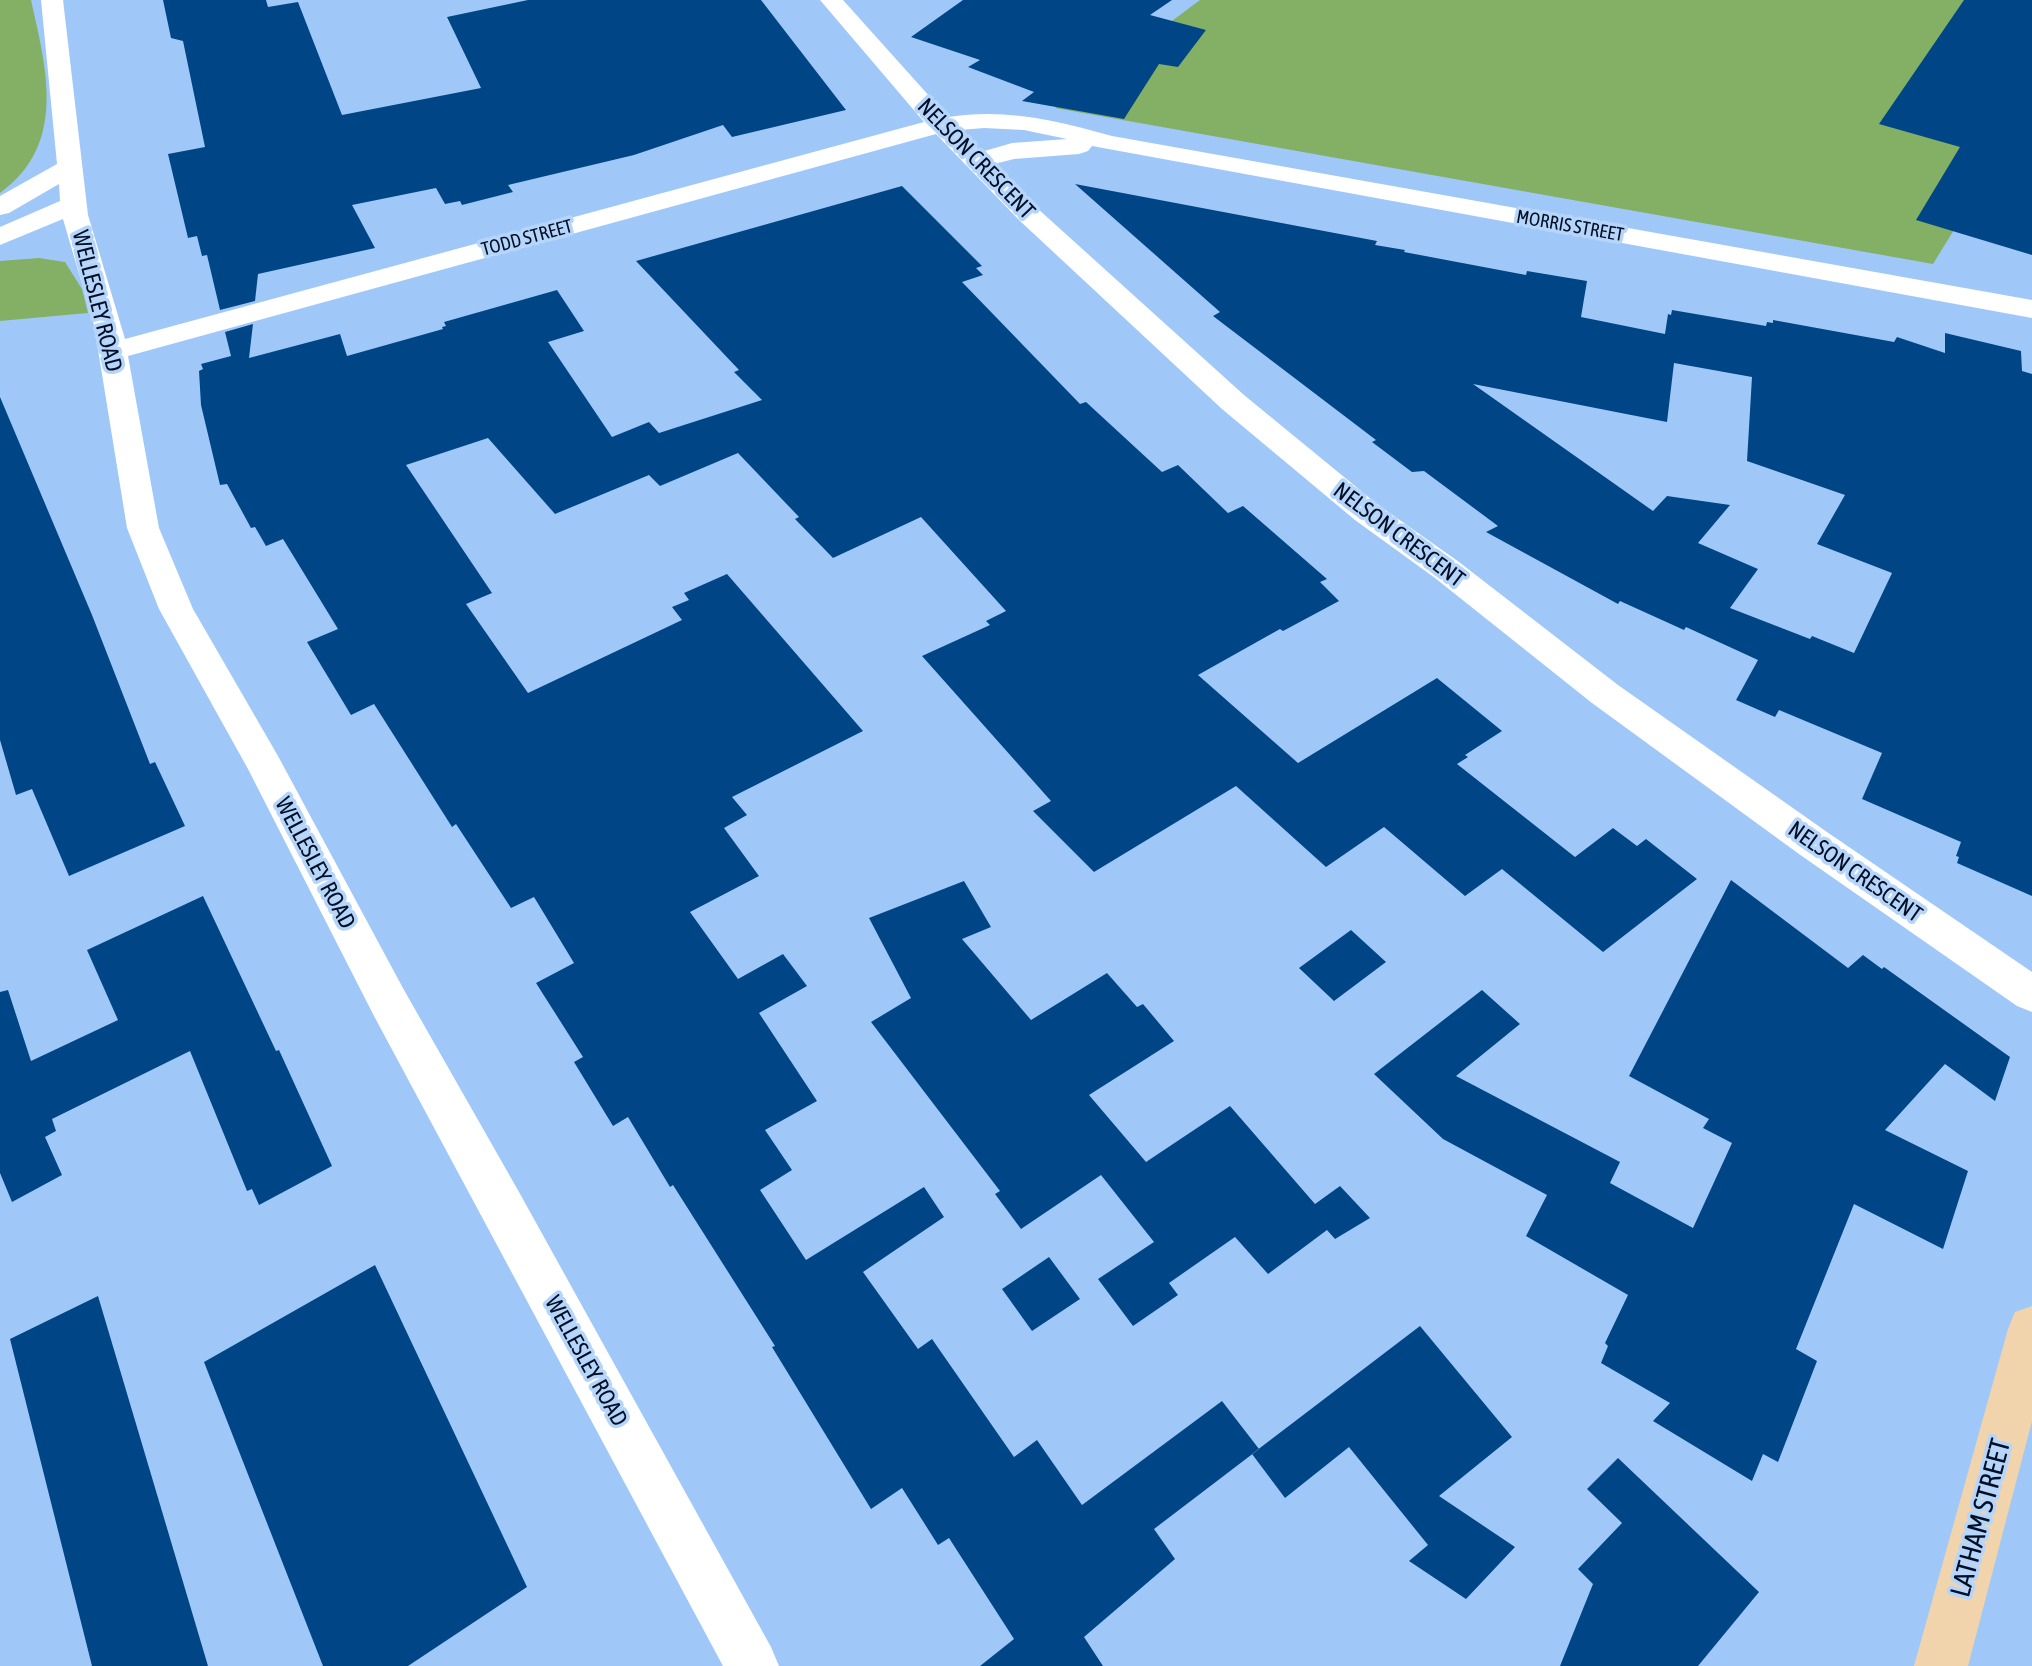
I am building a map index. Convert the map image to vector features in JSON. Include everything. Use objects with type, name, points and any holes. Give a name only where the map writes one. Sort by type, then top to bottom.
[{"type":"main road","name":"LATHAM STREET","points":[[1941,1666],[2032,1329]]},
{"type":"street","name":"WELLESLEY ROAD","points":[[52,0],[73,205],[113,351],[143,528],[176,609],[265,766],[389,1003],[752,1666]]},
{"type":"street","name":"NELSON CRESCENT","points":[[838,1],[941,125],[1028,214],[1233,402],[1366,512],[1447,570],[1605,694],[1813,843],[2032,994]]},
{"type":"street","name":"MORRIS STREET","points":[[941,125],[996,120],[1038,124],[1108,143],[2032,309]]},
{"type":"street","name":"TODD STREET","points":[[113,351],[941,125]]},
{"type":"street","name":"MORRIS STREET","points":[[977,161],[1012,152],[1108,143]]},
{"type":"street","points":[[0,207],[68,168]]},
{"type":"street","points":[[0,237],[73,205]]},
{"type":"green space","points":[[0,0],[31,0],[46,78],[47,104],[44,128],[36,152],[21,173],[0,193]]},
{"type":"green space","points":[[1200,0],[2032,0],[1997,160],[1933,264],[1055,108]]},
{"type":"green space","points":[[39,258],[65,262],[82,289],[88,313],[0,321],[0,261]]},
{"type":"building","points":[[163,0],[266,0],[268,7],[298,2],[342,115],[481,88],[447,17],[528,0],[761,0],[846,110],[732,137],[723,125],[634,155],[508,185],[513,192],[462,205],[460,201],[445,204],[436,188],[352,205],[375,248],[258,274],[255,301],[220,310],[207,255],[202,256],[197,236],[188,238],[168,154],[205,147],[183,41],[171,38]]},
{"type":"building","points":[[963,0],[1172,0],[1150,15],[1206,30],[1178,67],[1159,64],[1124,119],[1022,101],[1034,92],[968,67],[980,60],[911,37]]},
{"type":"building","points":[[1964,0],[2032,0],[2032,255],[1916,220],[1960,147],[1879,124]]},
{"type":"building","points":[[1075,184],[1377,241],[1375,245],[1405,250],[1404,252],[1526,275],[1527,271],[1587,281],[1581,317],[1665,334],[1668,314],[1671,315],[1672,310],[1766,326],[1767,322],[1773,323],[1773,320],[1894,342],[1897,337],[1945,353],[1945,333],[2021,351],[2022,371],[2032,374],[2032,896],[1957,863],[1959,857],[1956,856],[1961,842],[1862,799],[1882,753],[1779,710],[1775,717],[1736,700],[1758,660],[1686,627],[1684,630],[1620,601],[1618,604],[1486,532],[1498,526],[1424,471],[1412,472],[1372,442],[1376,440],[1213,316],[1220,312]],"holes":[[[1674,363],[1752,377],[1747,461],[1845,495],[1817,544],[1892,573],[1854,653],[1730,608],[1758,569],[1698,543],[1730,505],[1667,496],[1653,511],[1473,384],[1667,422]]]},
{"type":"building","points":[[902,186],[982,266],[976,268],[983,275],[962,282],[1080,404],[1086,402],[1162,472],[1178,465],[1228,513],[1243,506],[1327,579],[1320,582],[1339,601],[1283,631],[1280,629],[1198,675],[1298,763],[1437,678],[1502,731],[1465,755],[1468,757],[1457,764],[1575,857],[1613,828],[1637,846],[1646,839],[1697,879],[1603,952],[1502,869],[1465,896],[1384,827],[1326,867],[1236,786],[1094,872],[1033,811],[1051,801],[922,656],[990,625],[986,621],[1006,611],[921,517],[833,558],[795,519],[799,517],[738,453],[660,486],[649,475],[555,514],[488,438],[406,465],[492,593],[466,604],[528,693],[682,620],[672,607],[689,600],[684,593],[727,574],[863,731],[732,797],[747,815],[724,828],[759,876],[690,912],[738,979],[783,954],[807,986],[759,1013],[817,1101],[765,1130],[792,1170],[760,1190],[806,1260],[924,1187],[944,1217],[863,1272],[918,1349],[932,1339],[1014,1457],[1037,1440],[1082,1505],[1222,1401],[1259,1449],[1154,1529],[1175,1559],[1084,1637],[1103,1666],[980,1666],[1014,1639],[949,1538],[938,1545],[902,1488],[871,1509],[772,1347],[775,1346],[673,1185],[670,1187],[628,1117],[613,1126],[574,1062],[583,1057],[536,983],[574,963],[534,897],[511,908],[456,824],[452,827],[374,704],[351,715],[307,642],[338,629],[283,539],[266,546],[255,527],[251,528],[227,484],[220,485],[201,405],[201,364],[231,356],[225,332],[253,324],[249,358],[340,334],[347,356],[443,329],[442,327],[446,326],[444,322],[557,290],[584,331],[548,342],[612,437],[649,422],[659,433],[762,400],[734,372],[739,370],[636,261]]},
{"type":"building","points":[[0,397],[92,615],[150,764],[155,762],[185,826],[69,876],[32,789],[16,795],[0,740]]},
{"type":"building","points":[[1731,880],[1848,968],[1863,955],[1882,969],[1884,967],[2010,1057],[1995,1101],[1945,1064],[1885,1130],[1968,1171],[1943,1249],[1854,1204],[1796,1349],[1817,1361],[1778,1462],[1763,1454],[1752,1481],[1653,1421],[1670,1403],[1601,1363],[1608,1346],[1605,1343],[1628,1295],[1526,1236],[1547,1195],[1443,1139],[1374,1074],[1482,990],[1520,1024],[1456,1076],[1620,1162],[1610,1183],[1693,1228],[1732,1143],[1703,1128],[1709,1119],[1629,1076]]},
{"type":"building","points":[[964,881],[991,927],[962,939],[1031,1020],[1107,973],[1137,1007],[1143,1004],[1174,1041],[1089,1095],[1146,1162],[1230,1106],[1315,1204],[1340,1186],[1370,1218],[1335,1239],[1327,1230],[1268,1274],[1235,1237],[1169,1283],[1178,1295],[1133,1326],[1098,1279],[1154,1242],[1101,1175],[1021,1229],[995,1194],[1000,1191],[871,1022],[911,998],[869,918]]},
{"type":"building","points":[[203,896],[276,1051],[279,1050],[332,1166],[259,1205],[252,1189],[247,1191],[190,1051],[52,1119],[56,1131],[45,1137],[62,1175],[12,1202],[0,1173],[0,992],[8,990],[31,1061],[118,1020],[87,950]]},
{"type":"building","points":[[1351,930],[1386,962],[1334,1001],[1299,968]]},
{"type":"building","points":[[1049,1257],[1080,1299],[1032,1331],[1002,1289]]},
{"type":"building","points":[[375,1265],[527,1587],[408,1666],[323,1666],[204,1362]]},
{"type":"building","points":[[98,1296],[208,1666],[92,1666],[10,1339]]},
{"type":"building","points":[[1420,1326],[1512,1437],[1439,1496],[1515,1547],[1466,1599],[1409,1561],[1428,1545],[1349,1447],[1285,1498],[1252,1454]]},
{"type":"building","points":[[1618,1458],[1759,1592],[1698,1666],[1560,1666],[1593,1584],[1578,1569],[1622,1523],[1587,1489]]}]
